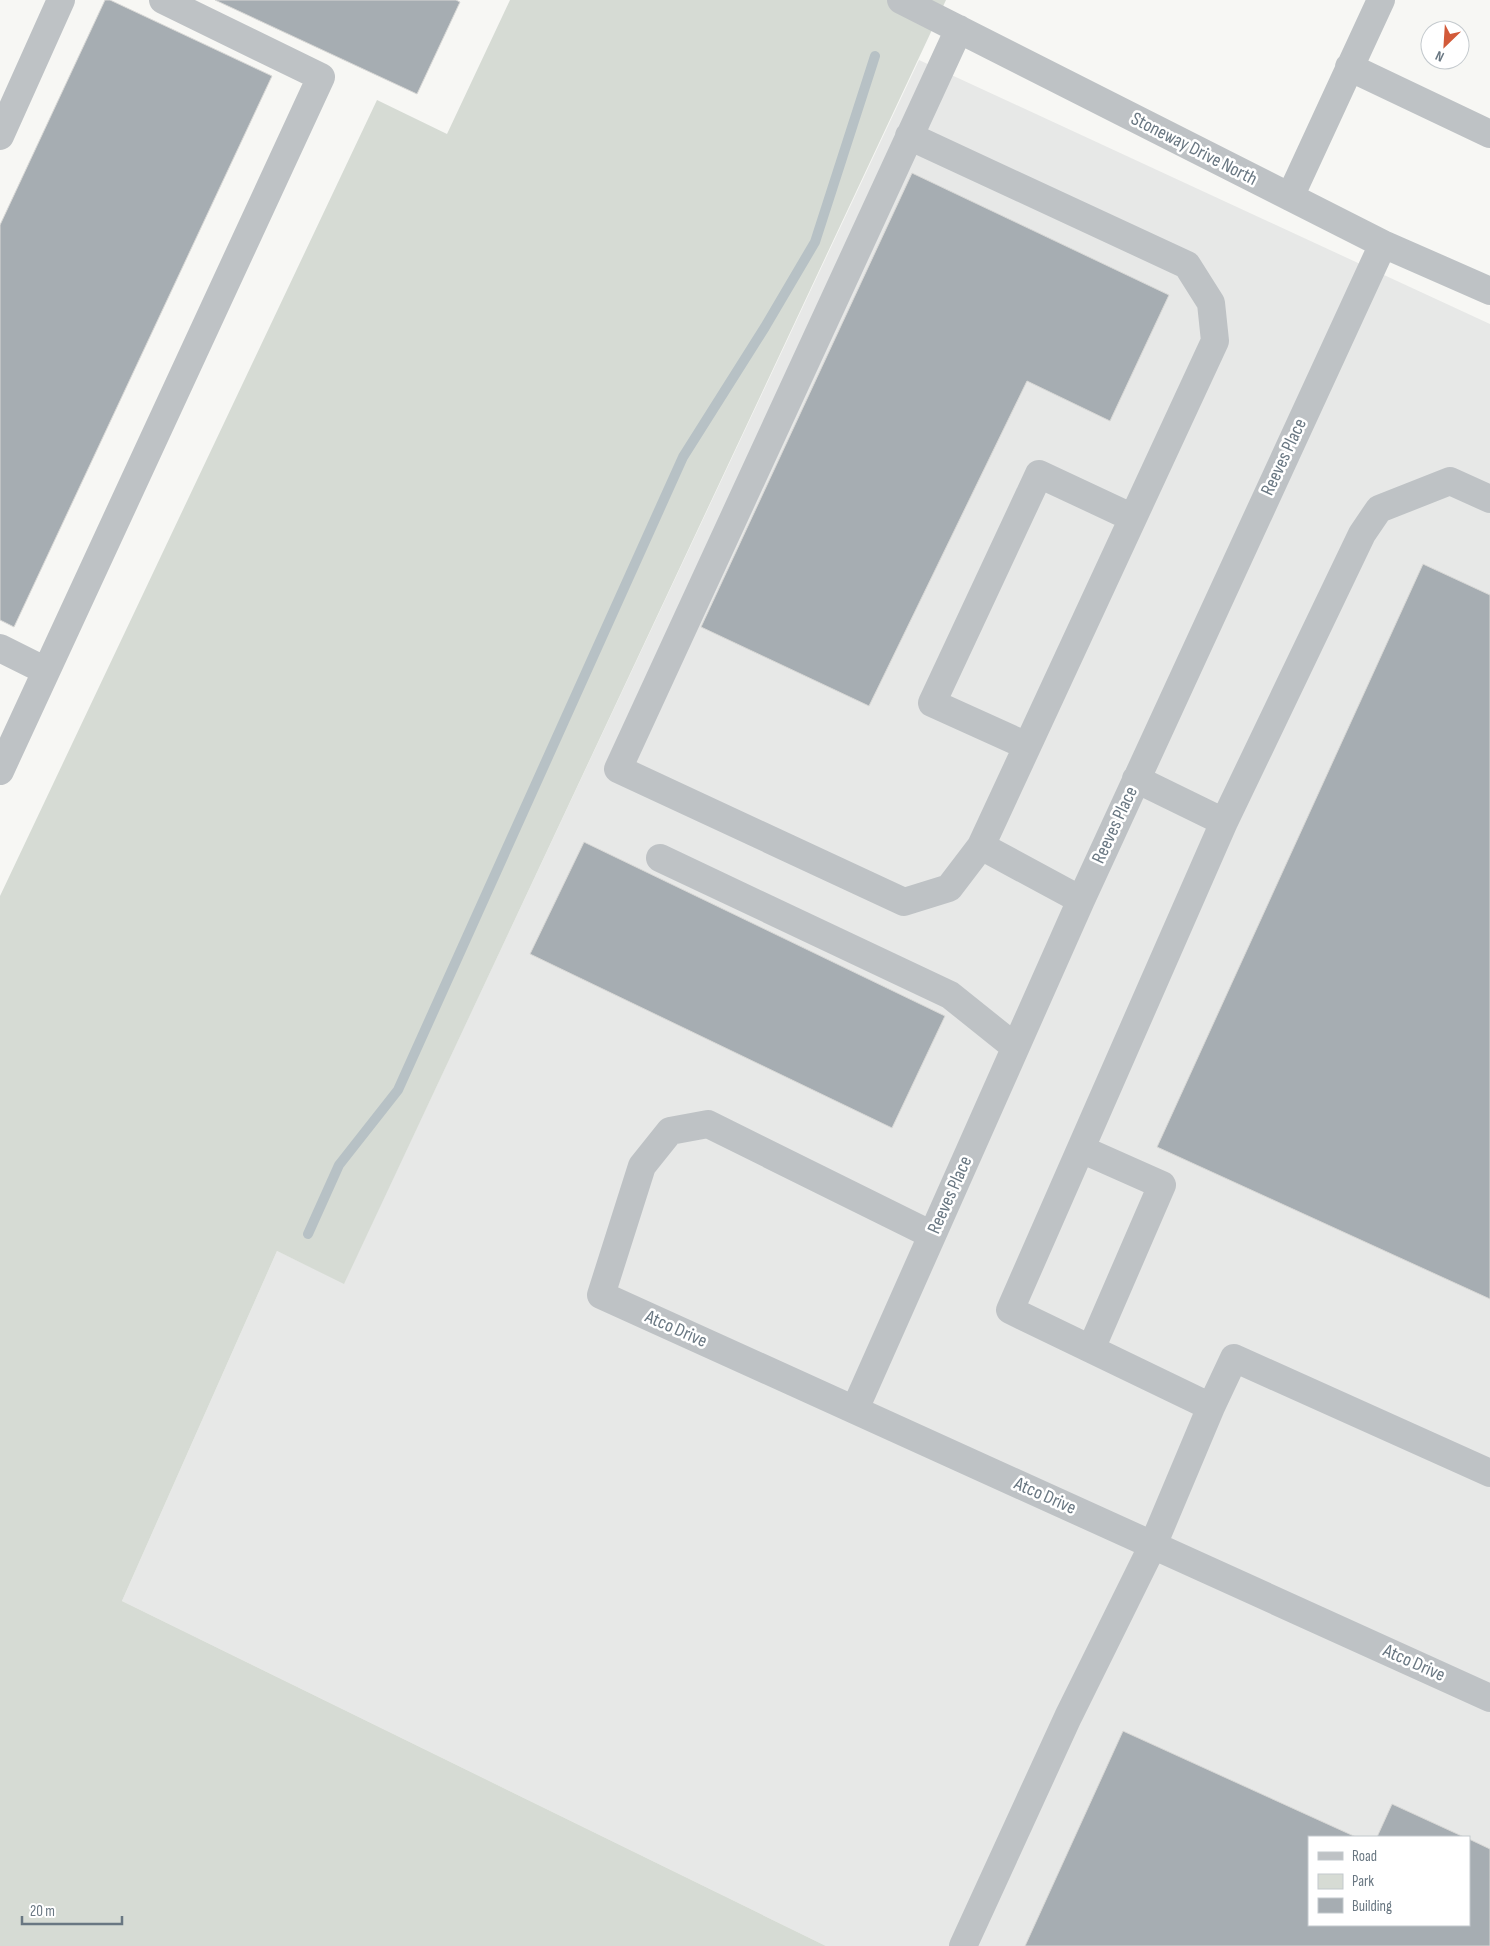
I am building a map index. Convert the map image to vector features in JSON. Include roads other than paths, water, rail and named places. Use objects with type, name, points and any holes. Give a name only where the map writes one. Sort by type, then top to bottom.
[{"type":"street","points":[[0,136],[61,0]]},
{"type":"street","points":[[0,771],[321,76],[163,0]]},
{"type":"street","name":"Stoneway Drive North","points":[[901,0],[1383,244],[1490,291]]},
{"type":"street","points":[[1290,197],[1381,0]]},
{"type":"street","points":[[909,136],[1187,265],[1211,303],[1215,341],[980,846],[949,888],[904,902],[618,769],[909,136],[959,29]]},
{"type":"street","points":[[1349,67],[1490,134]]},
{"type":"street","name":"Reeves Place","points":[[855,1409],[1081,900],[1383,244]]},
{"type":"street","points":[[1027,746],[932,703],[1039,474],[1132,518]]},
{"type":"street","points":[[1211,1407],[1010,1310],[1224,822],[1362,534],[1379,509],[1450,481],[1490,499]]},
{"type":"street","points":[[0,648],[46,671]]},
{"type":"street","points":[[1136,779],[1224,822]]},
{"type":"street","points":[[980,846],[1081,900]]},
{"type":"street","points":[[660,858],[950,995],[1015,1047]]},
{"type":"street","name":"Atco Drive","points":[[932,1235],[708,1124],[670,1131],[642,1166],[600,1295],[1490,1698]]},
{"type":"street","points":[[1081,1149],[1162,1185],[1090,1348]]},
{"type":"street","points":[[963,1946],[1068,1717],[1153,1545],[1211,1407],[1234,1358],[1490,1473]]},
{"type":"waterway","points":[[308,1234],[339,1165],[398,1090],[683,457],[765,327],[815,242],[875,56]]}]
